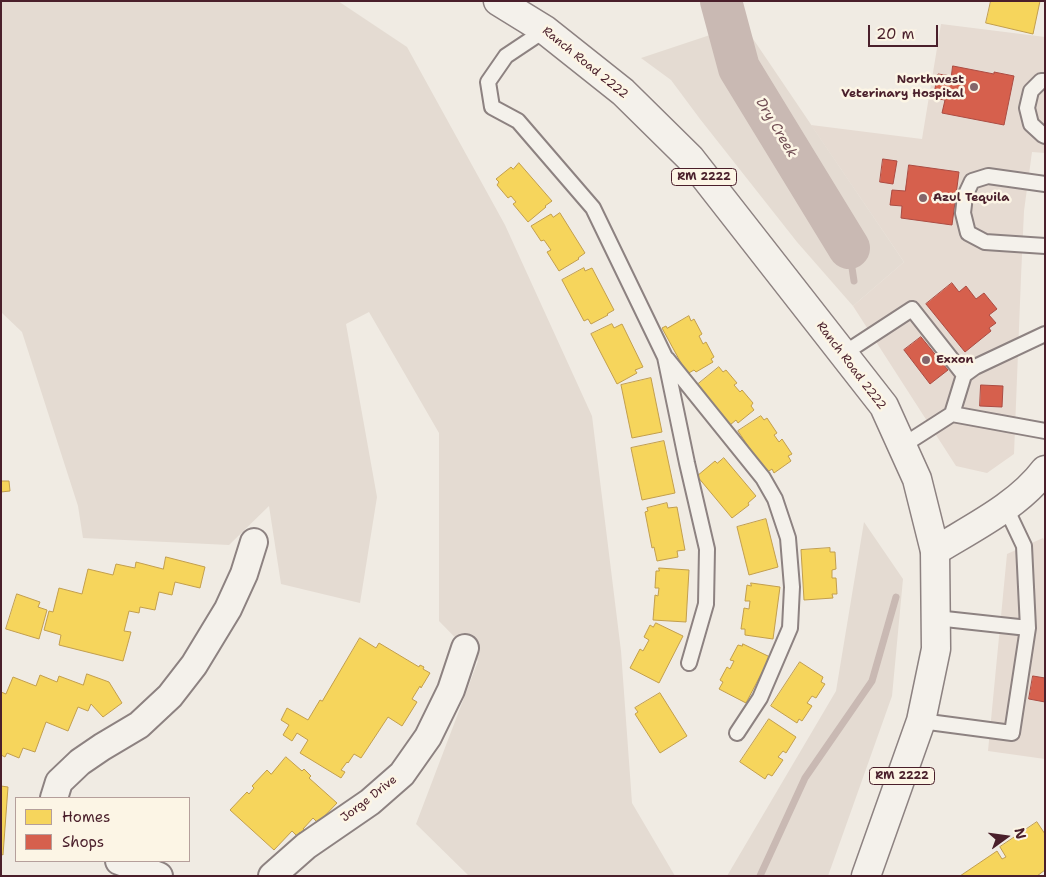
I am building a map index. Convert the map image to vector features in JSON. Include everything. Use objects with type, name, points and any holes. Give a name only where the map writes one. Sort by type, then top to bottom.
[{"type":"main road","name":"Ranch Road 2222","points":[[498,1],[545,30],[623,92],[690,158],[884,406],[917,479],[935,551],[936,649],[922,722],[866,876]]},
{"type":"main road","points":[[935,551],[1006,508],[1036,483],[1045,470]]},
{"type":"street","points":[[54,797],[59,782],[80,762],[139,725],[170,696],[194,665],[228,609],[244,574],[254,542]]},
{"type":"street","name":"Jorge Drive","points":[[272,876],[306,846],[370,802],[402,774],[428,737],[451,690],[465,648]]},
{"type":"street","points":[[122,862],[159,876]]},
{"type":"lane","points":[[545,30],[506,56],[488,82],[492,107],[518,121],[593,208],[665,357],[763,478],[775,499],[788,538],[792,587],[790,628],[760,698],[737,733]]},
{"type":"lane","points":[[1045,81],[1040,81],[1031,91],[1027,108],[1031,124],[1045,136]]},
{"type":"lane","points":[[1045,184],[988,176],[972,181],[965,196],[963,214],[968,233],[985,242],[1045,246]]},
{"type":"lane","points":[[843,354],[912,309],[964,375]]},
{"type":"lane","points":[[902,446],[952,414],[964,375],[975,367],[1045,334]]},
{"type":"lane","points":[[665,357],[707,549],[706,604],[689,663]]},
{"type":"lane","points":[[952,414],[1045,431]]},
{"type":"lane","points":[[922,722],[1012,733],[1028,628],[1024,546],[1006,508]]},
{"type":"lane","points":[[936,618],[1028,628]]},
{"type":"shaded area","points":[[1,1],[338,1],[407,47],[505,225],[592,416],[621,651],[632,803],[675,876],[469,876],[416,824],[478,661],[439,621],[439,433],[369,312],[346,324],[377,497],[360,603],[281,584],[269,506],[229,545],[83,538],[78,506],[22,332],[1,312]]},
{"type":"shaded area","points":[[743,24],[904,262],[853,306],[797,242],[671,80],[641,58]]},
{"type":"shaded area","points":[[941,24],[1045,37],[1045,153],[1032,152],[1024,211],[1014,454],[987,473],[956,466],[853,306],[904,262],[811,125],[922,139]]},
{"type":"shaded area","points":[[864,522],[903,579],[892,696],[828,876],[727,876],[836,691]]},
{"type":"shaded area","points":[[1043,538],[1045,542],[1045,759],[988,751],[1007,554]]},
{"type":"building: Homes","points":[[991,1],[1040,1],[1033,34],[986,23]]},
{"type":"building: Homes","points":[[519,163],[552,201],[528,222],[513,204],[516,202],[511,196],[508,198],[497,185],[499,182],[496,179]]},
{"type":"building: Homes","points":[[560,213],[585,253],[579,259],[559,271],[547,252],[551,250],[544,240],[541,241],[531,226],[551,214],[553,217]]},
{"type":"building: Homes","points":[[584,268],[585,271],[592,268],[614,310],[591,324],[588,319],[584,321],[562,280]]},
{"type":"building: Homes","points":[[689,316],[691,321],[694,319],[702,334],[699,336],[703,344],[706,342],[714,357],[711,359],[713,362],[696,372],[694,370],[687,374],[662,328],[666,326],[667,328]]},
{"type":"building: Homes","points":[[612,324],[614,328],[622,324],[643,367],[635,370],[637,373],[617,384],[591,334]]},
{"type":"building: Homes","points":[[719,367],[723,372],[726,370],[737,383],[734,385],[740,392],[742,390],[753,403],[751,406],[754,410],[738,423],[736,420],[730,425],[697,385]]},
{"type":"building: Homes","points":[[651,378],[662,432],[632,438],[621,385]]},
{"type":"building: Homes","points":[[761,416],[764,420],[767,418],[777,433],[774,435],[779,442],[782,439],[792,454],[788,456],[791,461],[774,473],[772,469],[766,473],[738,431]]},
{"type":"building: Homes","points":[[664,441],[675,493],[642,500],[631,448]]},
{"type":"building: Homes","points":[[724,458],[756,496],[748,503],[749,505],[732,518],[697,476],[715,461],[717,463]]},
{"type":"building: Homes","points":[[1,481],[9,481],[10,491],[1,492]]},
{"type":"building: Homes","points":[[667,503],[668,508],[677,507],[685,550],[677,551],[678,557],[657,561],[654,547],[652,548],[645,512],[648,511],[647,508]]},
{"type":"building: Homes","points":[[766,519],[778,567],[749,575],[737,527]]},
{"type":"building: Homes","points":[[830,548],[830,552],[835,552],[836,569],[832,570],[832,578],[836,578],[837,594],[832,594],[833,598],[804,600],[801,550]]},
{"type":"building: Homes","points":[[166,557],[205,567],[200,588],[175,582],[172,595],[159,592],[155,610],[140,607],[139,613],[129,611],[124,631],[131,632],[123,661],[59,645],[61,635],[44,630],[49,611],[53,612],[59,588],[82,594],[88,569],[113,575],[116,564],[135,568],[136,562],[163,569]]},
{"type":"building: Homes","points":[[659,568],[689,570],[686,622],[653,620],[655,595],[658,596],[659,588],[655,588],[656,571],[659,571]]},
{"type":"building: Homes","points":[[751,583],[780,587],[773,639],[745,635],[745,629],[741,629],[744,608],[749,609],[750,601],[745,601],[747,585],[751,586]]},
{"type":"building: Homes","points":[[17,594],[40,602],[38,607],[47,610],[39,639],[6,629]]},
{"type":"building: Homes","points":[[656,623],[683,636],[659,683],[630,668],[640,649],[643,651],[649,640],[644,637],[650,625],[653,627]]},
{"type":"building: Homes","points":[[360,638],[376,648],[379,643],[419,667],[420,665],[424,667],[423,669],[430,673],[412,699],[417,702],[402,726],[388,717],[361,758],[354,754],[347,762],[341,770],[345,772],[341,778],[300,753],[308,740],[297,733],[292,741],[283,735],[289,725],[281,720],[287,708],[308,720],[320,700],[322,701]]},
{"type":"building: Homes","points":[[743,644],[770,657],[746,703],[719,689],[723,682],[720,680],[727,667],[730,669],[734,661],[730,660],[738,645],[742,646]]},
{"type":"building: Homes","points":[[800,662],[823,677],[821,682],[825,684],[816,698],[812,696],[807,703],[812,706],[802,721],[799,719],[797,723],[771,706]]},
{"type":"building: Homes","points":[[87,674],[109,682],[122,703],[103,717],[91,704],[88,711],[78,707],[68,731],[46,722],[35,752],[23,748],[19,758],[7,753],[5,757],[1,755],[1,692],[6,694],[13,677],[36,686],[40,675],[57,682],[59,676],[83,685]]},
{"type":"building: Homes","points":[[660,693],[687,736],[660,753],[635,714],[638,712],[635,708]]},
{"type":"building: Homes","points":[[769,719],[796,737],[786,753],[783,751],[778,757],[783,760],[772,776],[768,774],[765,779],[740,762]]},
{"type":"building: Homes","points":[[286,757],[302,771],[304,769],[311,776],[309,778],[337,803],[318,823],[313,818],[303,829],[305,830],[302,834],[300,832],[297,836],[292,831],[274,850],[230,810],[247,792],[249,794],[254,788],[252,786],[267,770],[271,774]]},
{"type":"building: Homes","points":[[1,786],[8,787],[3,855],[1,854]]},
{"type":"building: Homes","points":[[1037,822],[1045,834],[1045,870],[1037,876],[960,876],[997,851],[1002,859],[1006,857],[1000,847]]},
{"type":"building: Shops","name":"Northwest Veterinary Hospital","points":[[953,66],[1014,76],[1004,125],[942,113],[945,100],[933,98],[938,74],[951,76]]},
{"type":"building: Shops","points":[[883,159],[897,161],[893,184],[880,182]]},
{"type":"building: Shops","name":"Azul Tequila","points":[[909,165],[959,172],[952,225],[901,218],[902,206],[890,205],[892,190],[905,191]]},
{"type":"building: Shops","points":[[952,283],[959,292],[966,286],[976,299],[984,293],[997,309],[989,315],[996,323],[989,328],[991,331],[965,352],[926,304]]},
{"type":"building: Shops","name":"Exxon","points":[[921,337],[948,370],[930,384],[904,350]]},
{"type":"building: Shops","points":[[981,385],[1003,386],[1002,407],[980,406]]},
{"type":"building: Shops","points":[[1033,676],[1045,678],[1045,702],[1029,699]]},
{"type":"waterway","name":"Dry Creek","points":[[721,1],[739,68],[849,248]]},
{"type":"waterway","points":[[849,248],[854,281]]},
{"type":"waterway","points":[[760,876],[805,778],[872,681],[896,597]]},
{"type":"place","name":"Northwest Veterinary Hospital","points":[[974,87]]},
{"type":"place","name":"Azul Tequila","points":[[923,198]]},
{"type":"place","name":"Exxon","points":[[926,360]]}]
